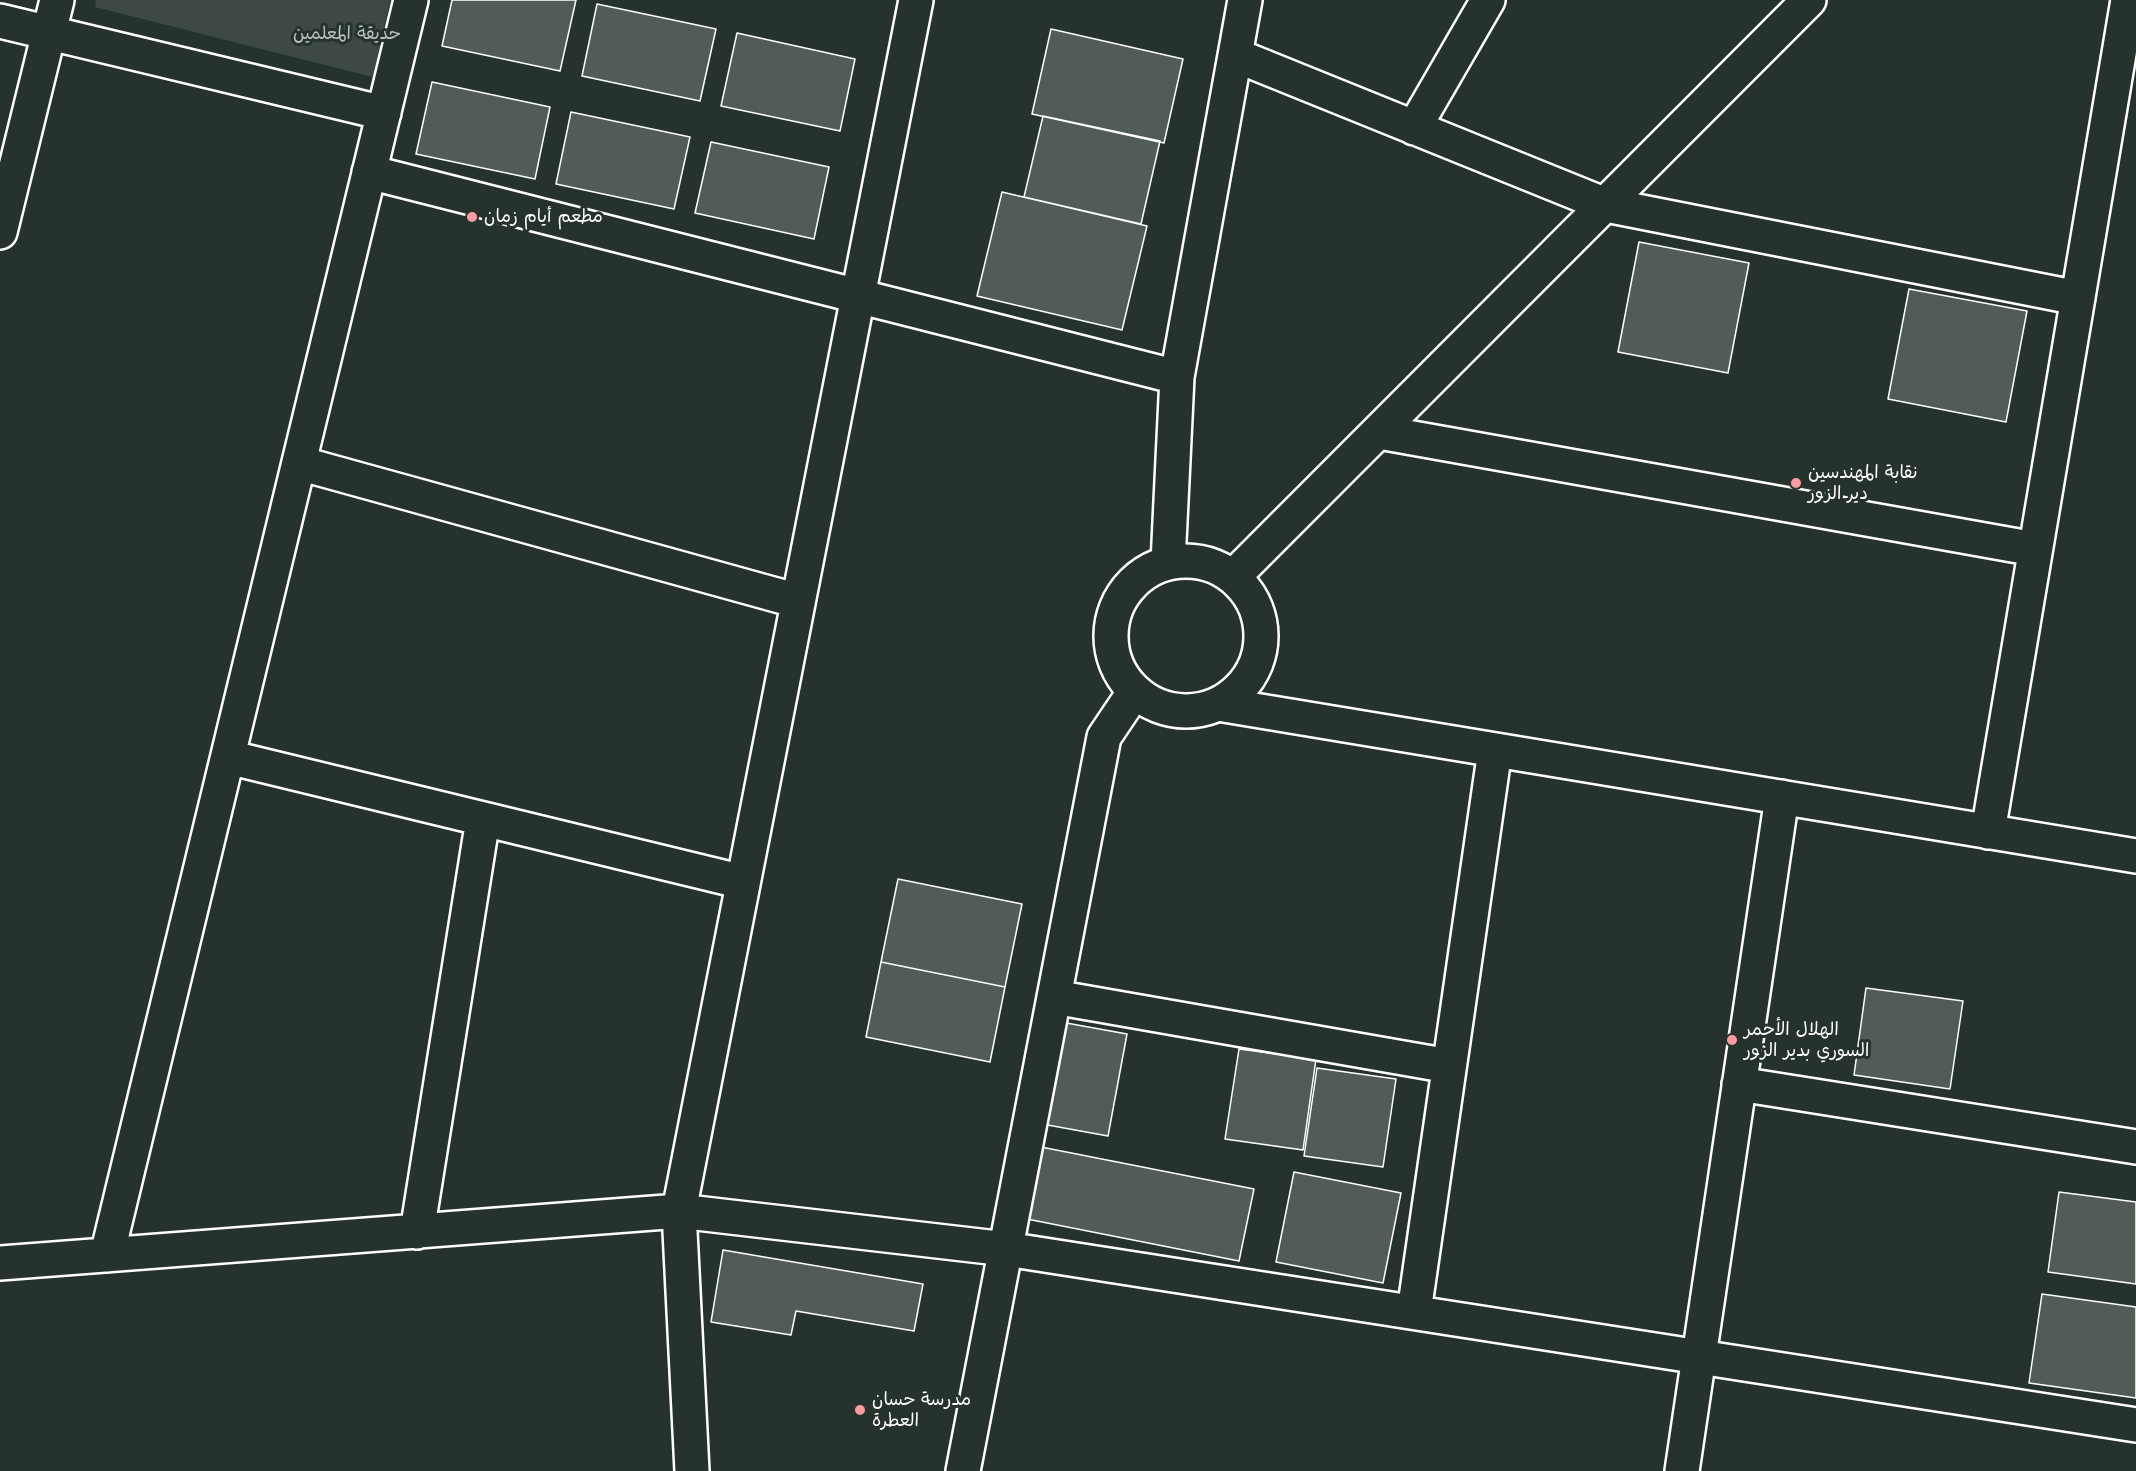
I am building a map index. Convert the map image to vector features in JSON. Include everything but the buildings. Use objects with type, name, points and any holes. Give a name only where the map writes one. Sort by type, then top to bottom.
[{"type":"street","points":[[0,232],[57,0]]},
{"type":"street","points":[[107,1255],[411,0]]},
{"type":"street","points":[[692,1471],[679,1211],[916,0]]},
{"type":"street","points":[[1168,563],[1177,377],[1245,0]]},
{"type":"street","points":[[1414,128],[1488,0]]},
{"type":"street","points":[[1233,577],[1809,0]]},
{"type":"street","points":[[1988,832],[2128,0]]},
{"type":"street","points":[[0,21],[384,113]]},
{"type":"street","points":[[1235,55],[1606,205],[2078,298]]},
{"type":"street","points":[[369,172],[1177,377]]},
{"type":"street","points":[[1378,432],[2035,549]]},
{"type":"street","points":[[299,464],[798,601]]},
{"type":"street","points":[[1191,561],[1213,565],[1233,577],[1250,595],[1260,619],[1262,644],[1254,669],[1239,689],[1218,704],[1197,711],[1175,710],[1153,704],[1135,691],[1121,673],[1113,651],[1112,628],[1117,606],[1130,587],[1147,572],[1168,563],[1191,561]]},
{"type":"street","points":[[963,1471],[1104,737],[1135,691]]},
{"type":"street","points":[[1218,704],[2136,856]]},
{"type":"street","points":[[1414,1312],[1495,750]]},
{"type":"street","points":[[228,757],[743,882]]},
{"type":"street","points":[[1682,1471],[1782,797]]},
{"type":"street","points":[[417,1232],[483,819]]},
{"type":"street","points":[[1054,997],[1449,1066]]},
{"type":"street","points":[[1739,1084],[2136,1147]]},
{"type":"street","points":[[0,1263],[679,1211],[1006,1249],[2136,1425]]},
{"type":"green space","name":"حديقة المعلمين","points":[[96,0],[390,0],[373,77],[95,7]]},
{"type":"place","name":"مطعم أيام زمان","points":[[472,217]]},
{"type":"place","name":"نقابة المهندسين دير الزور","points":[[1796,483]]},
{"type":"place","name":"الهلال الأحمر السوري بدير الزور","points":[[1732,1040]]},
{"type":"place","name":"مدرسة حسان العطرة","points":[[860,1410]]}]
